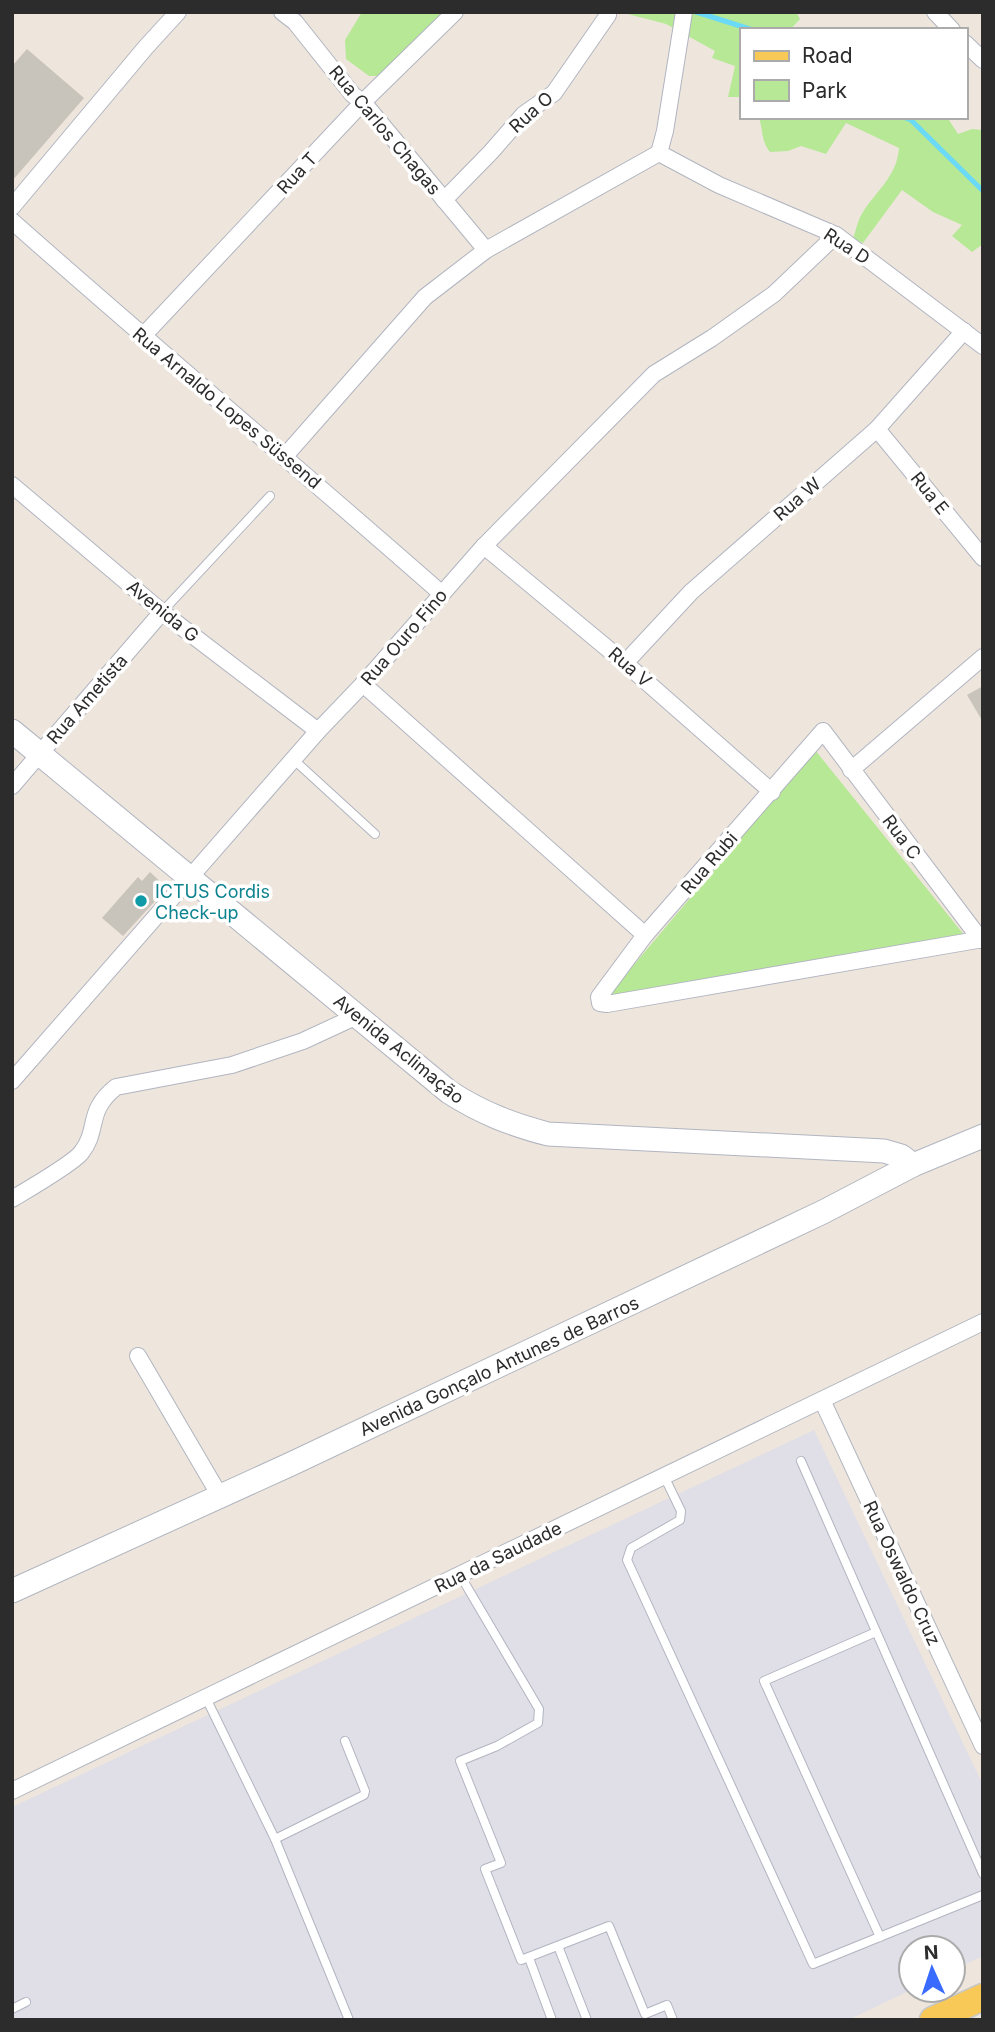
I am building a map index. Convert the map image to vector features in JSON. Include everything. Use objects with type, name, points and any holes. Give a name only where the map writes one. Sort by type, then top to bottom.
[{"type":"main road","name":"Avenida Aclimação","points":[[12,731],[449,1092],[479,1111],[510,1124],[548,1134],[884,1151],[901,1156],[913,1165]]},
{"type":"main road","name":"Avenida Gonçalo Antunes de Barros","points":[[12,1591],[823,1212],[913,1165],[983,1136]]},
{"type":"main road","points":[[933,2020],[983,1997]]},
{"type":"street","points":[[12,207],[178,12]]},
{"type":"street","name":"Rua T","points":[[142,337],[363,102],[455,12]]},
{"type":"street","points":[[285,456],[425,297],[486,250],[659,153],[684,12]]},
{"type":"street","points":[[934,12],[950,28]]},
{"type":"street","name":"Rua O","points":[[444,200],[524,114],[554,93],[608,15]]},
{"type":"street","name":"Rua Carlos Chagas","points":[[293,16],[353,95],[363,102],[486,250]]},
{"type":"street","points":[[967,45],[983,60]]},
{"type":"street","name":"Rua D","points":[[659,153],[719,185],[836,235],[983,346]]},
{"type":"street","name":"Rua Arnaldo Lopes Süssend","points":[[12,221],[142,337],[285,456],[442,594]]},
{"type":"street","name":"Rua Ouro Fino","points":[[12,1081],[293,759],[484,547],[654,374],[712,338],[774,294],[836,235]]},
{"type":"street","name":"Rua W","points":[[625,663],[691,592],[877,429],[964,331]]},
{"type":"street","name":"Rua E","points":[[877,429],[983,558]]},
{"type":"street","name":"Avenida G","points":[[13,487],[162,612],[318,731]]},
{"type":"street","name":"Rua V","points":[[484,547],[625,663],[772,792]]},
{"type":"street","name":"Rua Ametista","points":[[12,786],[162,612]]},
{"type":"street","points":[[851,770],[983,657]]},
{"type":"street","points":[[363,684],[645,935]]},
{"type":"street","name":"Rua C","points":[[823,731],[982,940]]},
{"type":"street","name":"Rua Rubi","points":[[823,731],[645,935],[598,997],[600,1003],[607,1004],[982,940]]},
{"type":"street","points":[[15,1193],[80,1155],[89,1139],[99,1105],[116,1087],[232,1065],[303,1041],[357,1016]]},
{"type":"street","name":"Rua da Saudade","points":[[12,1791],[983,1322]]},
{"type":"street","points":[[138,1356],[220,1496]]},
{"type":"street","name":"Rua Oswaldo Cruz","points":[[822,1400],[983,1746]]},
{"type":"lane","points":[[162,612],[270,496]]},
{"type":"lane","points":[[293,759],[375,834]]},
{"type":"lane","points":[[801,1461],[983,1874]]},
{"type":"lane","points":[[664,1476],[681,1511],[680,1520],[631,1548],[627,1560],[813,1964],[983,1895]]},
{"type":"lane","points":[[460,1575],[539,1709],[538,1723],[497,1746],[460,1761],[501,1863],[485,1869],[521,1961],[609,1926],[645,2014],[667,2005],[673,2020]]},
{"type":"lane","points":[[876,1632],[764,1681],[880,1937]]},
{"type":"lane","points":[[206,1698],[275,1839],[349,2020]]},
{"type":"lane","points":[[275,1839],[364,1795],[345,1741]]},
{"type":"lane","points":[[558,1946],[587,2020]]},
{"type":"lane","points":[[529,1958],[552,2020]]},
{"type":"lane","points":[[12,2009],[26,2003]]},
{"type":"shaded area","points":[[814,1430],[983,1785],[983,1956],[967,1963],[967,1934],[897,1934],[897,1997],[848,2020],[12,2020],[12,1807]]},
{"type":"green space","points":[[362,12],[441,12],[442,19],[384,76],[369,76],[346,59],[345,40]]},
{"type":"green space","points":[[620,12],[796,12],[800,19],[792,28],[740,28],[740,97],[728,97],[735,66],[712,58],[715,51],[666,24]]},
{"type":"green space","points":[[759,119],[948,119],[958,134],[972,129],[983,130],[983,244],[972,252],[952,236],[962,225],[933,212],[902,190],[863,243],[853,239],[861,215],[894,167],[899,148],[846,123],[826,154],[801,146],[788,151],[770,152]]},
{"type":"green space","points":[[815,750],[965,936],[605,999]]},
{"type":"building","points":[[27,49],[84,98],[12,181],[12,66]]},
{"type":"building","points":[[983,686],[983,722],[967,695]]},
{"type":"building","name":"ICTUS Cordis Check-up","points":[[150,872],[167,888],[123,936],[102,918],[138,877],[142,881]]},
{"type":"waterway","points":[[696,12],[747,28]]},
{"type":"waterway","points":[[908,119],[983,191]]},
{"type":"place","name":"ICTUS Cordis Check-up","points":[[141,901]]}]
